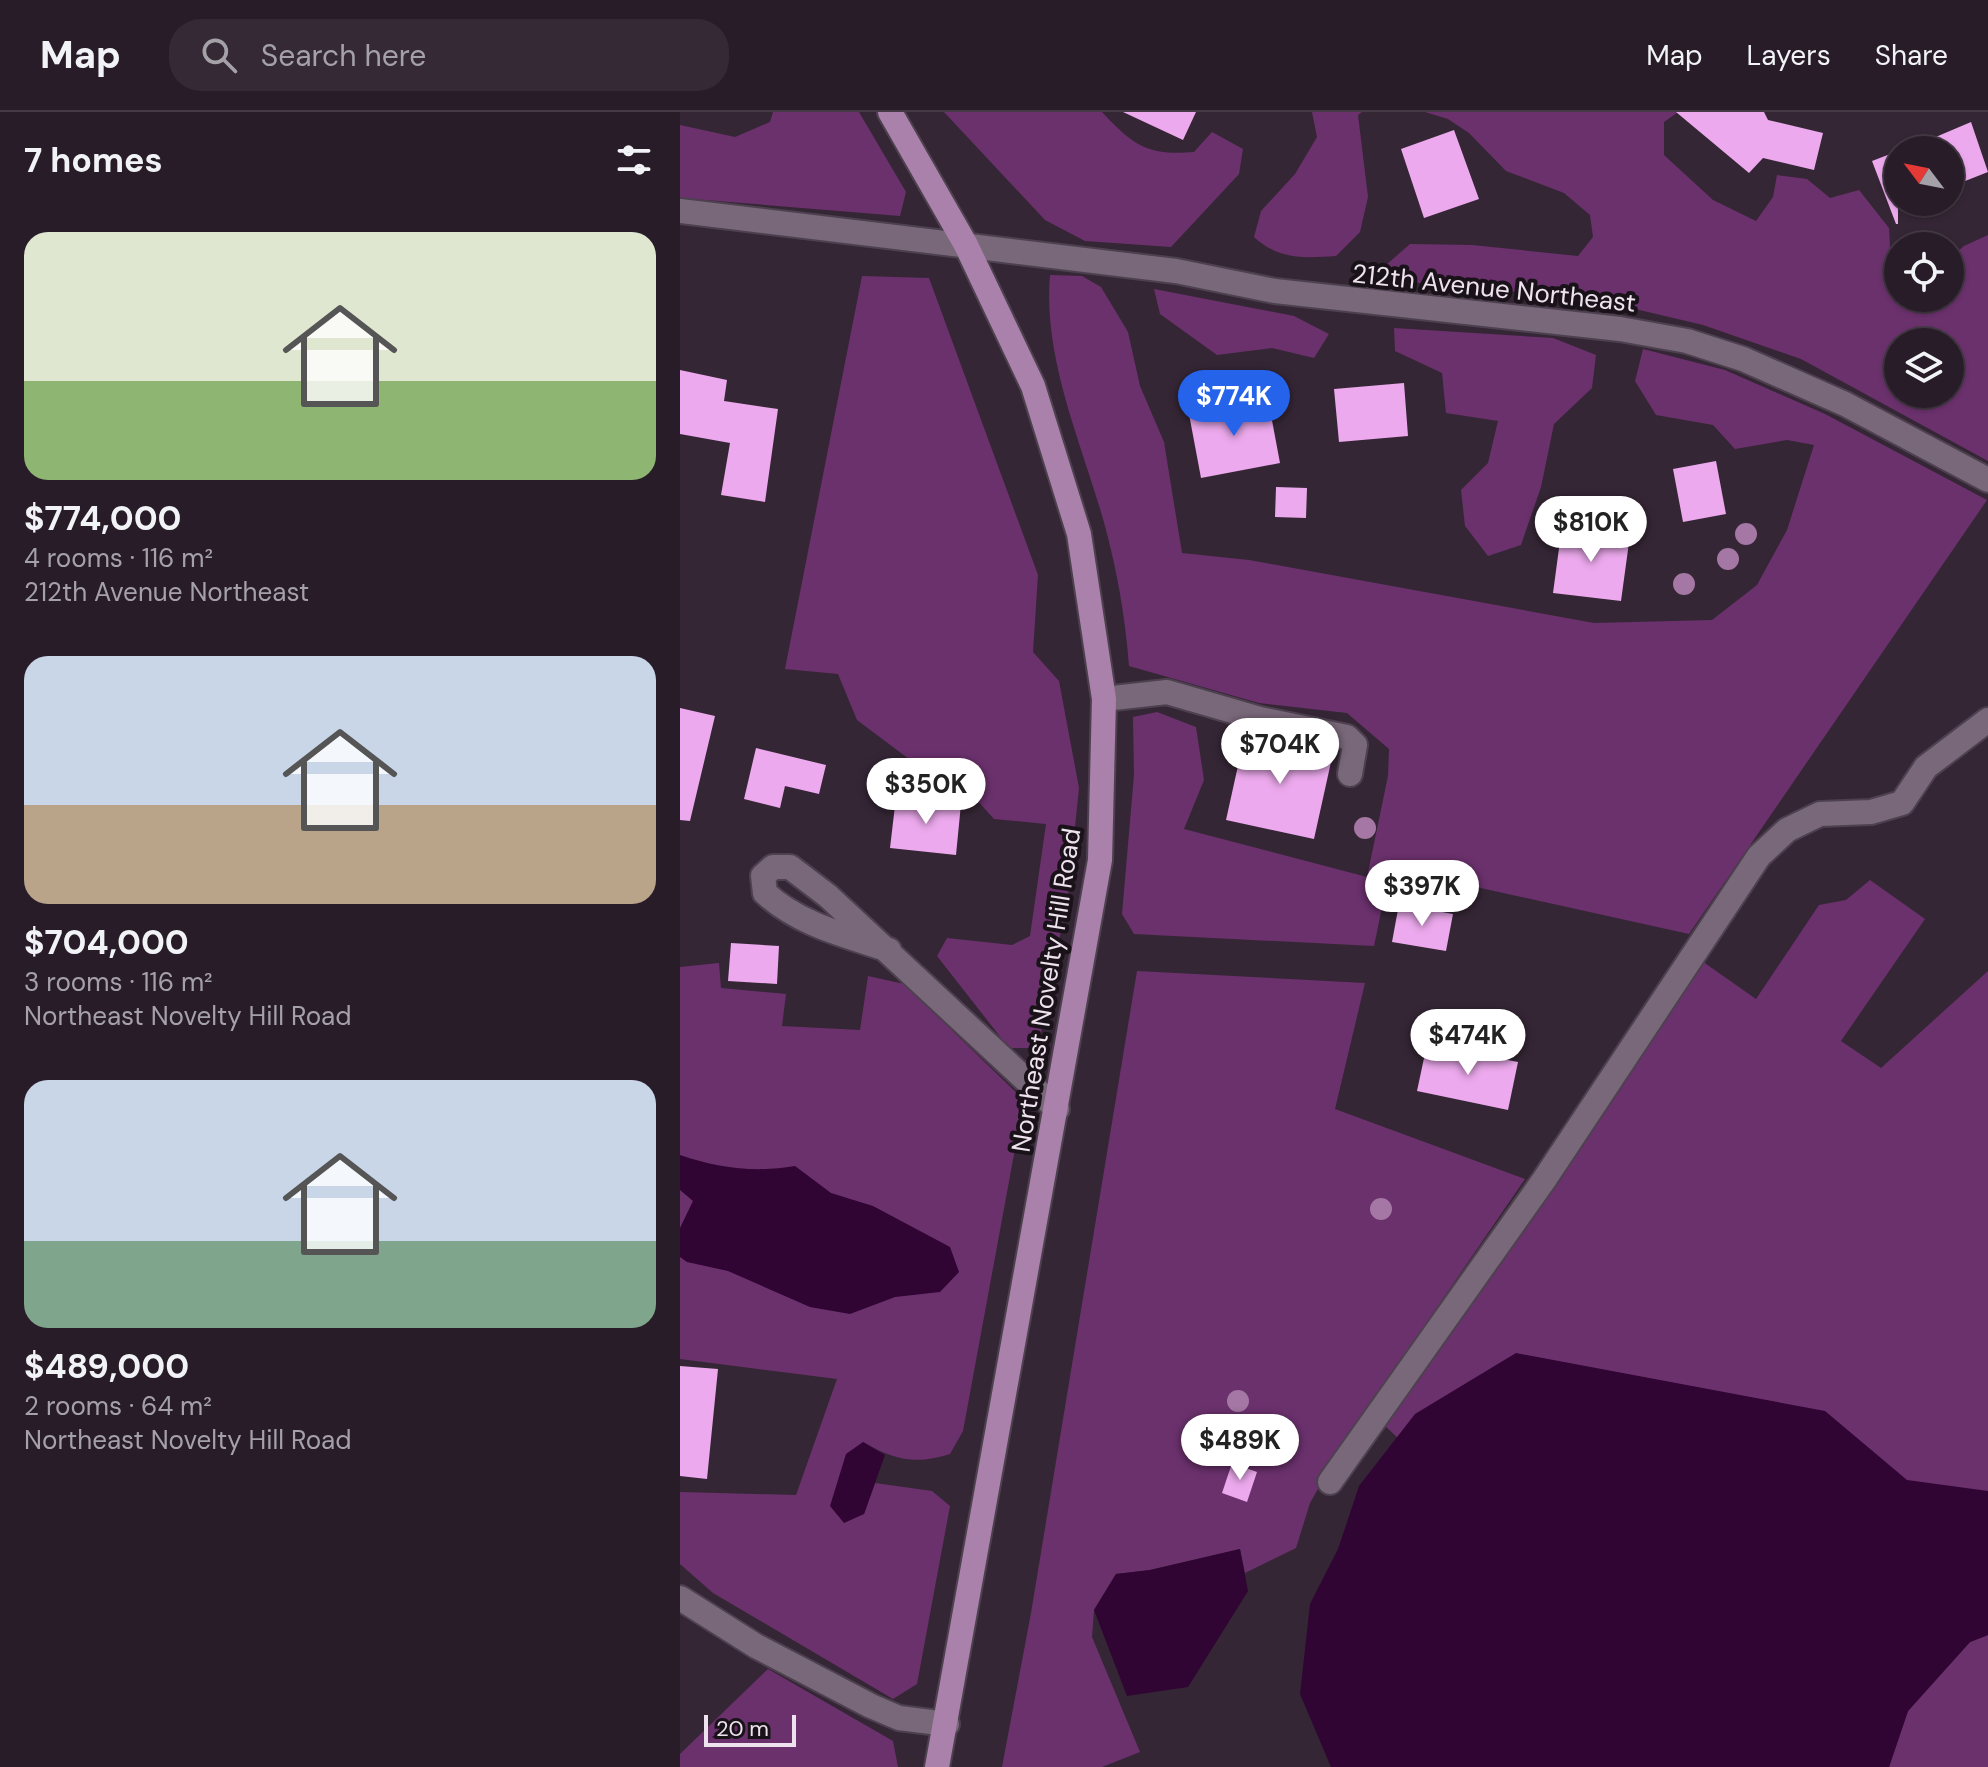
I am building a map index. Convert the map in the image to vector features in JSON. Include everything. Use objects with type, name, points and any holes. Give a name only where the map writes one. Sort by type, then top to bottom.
[{"type":"main road","name":"Northeast Novelty Hill Road","points":[[890,112],[966,245],[1033,386],[1079,534],[1104,699],[1100,860],[937,1767]]},
{"type":"street","name":"212th Avenue Northeast","points":[[680,211],[1176,271],[1275,291],[1620,329],[1687,341],[1743,359],[1845,404],[1988,480]]},
{"type":"street","points":[[1104,699],[1167,692],[1260,719],[1347,737],[1355,745],[1350,774]]},
{"type":"street","points":[[1330,1482],[1544,1180],[1759,856],[1787,830],[1820,814],[1871,812],[1902,803],[1926,767],[1988,720]]},
{"type":"street","points":[[889,950],[826,929],[781,908],[765,893],[763,876],[773,867],[790,867],[889,950],[1057,1109]]},
{"type":"street","points":[[680,1598],[756,1646],[871,1706],[899,1718],[947,1724]]},
{"type":"shaded area","points":[[773,112],[859,112],[906,192],[900,216],[680,198],[680,125],[735,137],[770,122]]},
{"type":"shaded area","points":[[944,112],[1102,112],[1132,140],[1164,152],[1194,152],[1212,132],[1243,149],[1239,174],[1171,247],[1085,241],[1045,220]]},
{"type":"shaded area","points":[[1312,112],[1362,112],[1358,115],[1368,197],[1360,232],[1336,256],[1282,254],[1254,237],[1261,211],[1295,174],[1317,137]]},
{"type":"shaded area","points":[[1425,112],[1678,112],[1664,122],[1664,155],[1713,200],[1756,221],[1773,197],[1777,175],[1807,179],[1830,198],[1859,190],[1889,228],[1889,232],[1884,232],[1884,312],[1964,312],[1964,246],[1988,235],[1988,461],[1891,408],[1964,408],[1964,328],[1884,328],[1884,404],[1801,359],[1703,325],[1593,299],[1388,280],[1386,265],[1410,244],[1472,245],[1578,256],[1593,237],[1590,215],[1564,193],[1506,171],[1469,133],[1448,119]]},
{"type":"shaded area","points":[[1050,275],[1082,276],[1101,287],[1128,332],[1140,386],[1164,442],[1182,553],[1249,560],[1594,623],[1712,620],[1757,585],[1787,530],[1814,445],[1787,440],[1735,449],[1713,425],[1656,415],[1635,381],[1643,349],[1725,370],[1825,414],[1987,500],[1689,934],[1426,876],[1400,886],[1387,883],[1374,946],[1134,934],[1122,914],[1134,775],[1133,717],[1157,712],[1196,727],[1204,780],[1184,829],[1367,877],[1388,776],[1389,749],[1347,713],[1259,703],[1129,666],[1111,550],[1070,414],[1053,345]]},
{"type":"shaded area","points":[[862,276],[929,278],[1038,575],[1033,652],[1059,681],[1079,788],[1068,895],[1038,1048],[1009,1048],[937,956],[947,938],[1012,945],[1030,936],[1046,824],[994,819],[967,789],[913,762],[857,720],[838,674],[785,669]]},
{"type":"shaded area","points":[[1154,289],[1294,316],[1329,334],[1314,358],[1272,348],[1217,355],[1160,314]]},
{"type":"shaded area","points":[[1394,328],[1553,338],[1596,355],[1592,388],[1554,424],[1541,487],[1521,545],[1488,556],[1465,526],[1461,490],[1488,463],[1498,421],[1446,413],[1442,373],[1395,351]]},
{"type":"shaded area","points":[[1870,880],[1925,919],[1841,1041],[1881,1068],[1988,971],[1988,1507],[1401,1441],[1382,1423],[1699,959],[1756,999],[1819,905],[1846,900]]},
{"type":"shaded area","points":[[719,963],[721,988],[786,994],[782,1026],[860,1030],[868,976],[904,984],[1024,1100],[963,1431],[950,1454],[926,1459],[895,1457],[863,1442],[864,1514],[875,1483],[932,1491],[950,1506],[917,1684],[893,1699],[713,1593],[680,1564],[680,1492],[796,1495],[837,1379],[680,1359],[680,967]]},
{"type":"shaded area","points":[[1137,971],[1365,983],[1335,1109],[1525,1179],[1346,1440],[1310,1503],[1296,1548],[1245,1573],[1240,1549],[1150,1570],[1116,1574],[1094,1610],[1092,1637],[1140,1752],[1102,1767],[1002,1767],[1031,1613]]},
{"type":"shaded area","points":[[680,1155],[737,1168],[795,1166],[831,1193],[873,1206],[950,1247],[959,1272],[940,1292],[895,1297],[850,1314],[810,1307],[728,1271],[687,1262],[680,1257],[680,1228],[693,1201],[680,1190]]},
{"type":"shaded area","points":[[1516,1353],[1825,1411],[1907,1480],[1988,1491],[1988,1635],[1970,1642],[1908,1711],[1889,1767],[1331,1767],[1300,1694],[1310,1604],[1338,1549],[1359,1486],[1415,1414]]},
{"type":"shaded area","points":[[863,1442],[885,1455],[864,1514],[844,1523],[830,1506],[846,1454]]},
{"type":"shaded area","points":[[1240,1549],[1248,1591],[1188,1687],[1127,1696],[1094,1610],[1116,1574],[1150,1570]]},
{"type":"shaded area","points":[[1988,1635],[1988,1767],[1889,1767],[1908,1711],[1970,1642]]},
{"type":"shaded area","points":[[768,1669],[893,1741],[898,1767],[680,1767],[680,1754]]},
{"type":"building","points":[[1123,112],[1196,112],[1183,140]]},
{"type":"building","points":[[1676,112],[1764,112],[1768,120],[1823,133],[1814,170],[1763,158],[1749,173]]},
{"type":"building","points":[[1971,122],[1988,172],[1964,181],[1964,136],[1938,136]]},
{"type":"building","points":[[1454,130],[1479,199],[1424,218],[1401,149]]},
{"type":"building","points":[[1884,156],[1884,192],[1872,161]]},
{"type":"building","points":[[680,370],[727,380],[724,401],[778,409],[765,502],[721,495],[730,443],[680,434]]},
{"type":"building","points":[[1404,383],[1408,436],[1339,442],[1334,389]]},
{"type":"building","points":[[1268,399],[1280,463],[1201,478],[1189,414]]},
{"type":"building","points":[[1716,461],[1726,514],[1683,522],[1673,469]]},
{"type":"building","points":[[1276,487],[1307,488],[1306,518],[1275,517]]},
{"type":"building","points":[[1562,526],[1630,535],[1621,601],[1553,593]]},
{"type":"building","points":[[680,708],[715,716],[690,821],[680,820]]},
{"type":"building","points":[[1245,734],[1333,753],[1314,839],[1226,820]]},
{"type":"building","points":[[756,748],[826,765],[819,794],[785,786],[780,808],[744,799]]},
{"type":"building","points":[[896,797],[961,804],[956,855],[890,848]]},
{"type":"building","points":[[1399,904],[1453,914],[1446,951],[1392,942]]},
{"type":"building","points":[[731,943],[779,946],[777,984],[728,981]]},
{"type":"building","points":[[1427,1044],[1518,1062],[1508,1110],[1417,1091]]},
{"type":"building","points":[[680,1366],[718,1369],[707,1479],[680,1476]]},
{"type":"building","points":[[1232,1463],[1257,1472],[1247,1502],[1222,1493]]}]
